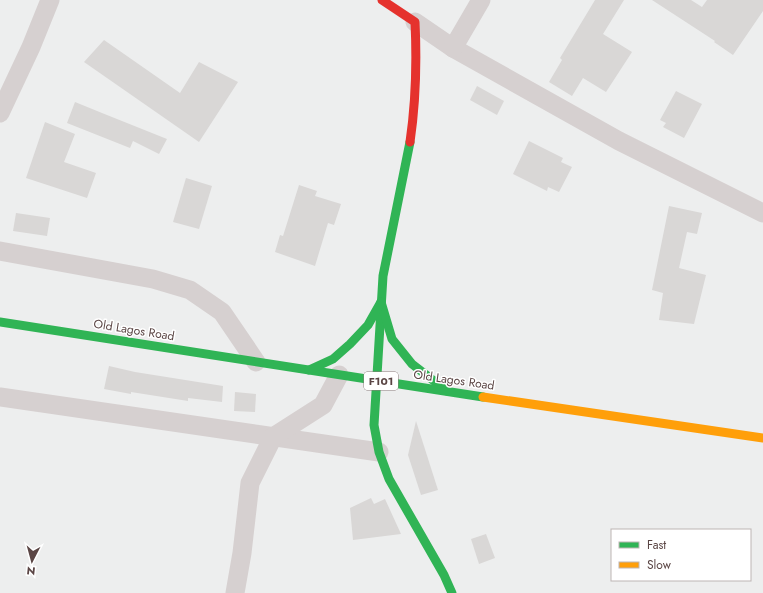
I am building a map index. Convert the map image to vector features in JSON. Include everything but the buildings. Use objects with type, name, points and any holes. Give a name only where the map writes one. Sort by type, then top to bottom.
[{"type":"main road","points":[[382,0],[415,22],[417,62],[415,110],[408,155],[383,276],[374,425],[379,452],[389,479],[444,575],[452,593]]},
{"type":"main road","points":[[309,370],[333,359],[350,344],[368,325],[381,302]]},
{"type":"main road","points":[[381,302],[392,339],[412,364],[448,392]]},
{"type":"main road","name":"Old Lagos Road","points":[[0,322],[448,392],[763,438]]},
{"type":"street","points":[[0,113],[31,47],[50,0]]},
{"type":"street","points":[[453,48],[481,0]]},
{"type":"street","points":[[415,22],[453,48],[619,141],[763,213]]},
{"type":"street","points":[[0,251],[152,279],[190,290],[222,312],[256,362]]},
{"type":"street","points":[[235,593],[242,553],[250,483],[273,437],[323,405],[339,375]]},
{"type":"street","points":[[0,397],[379,452]]},
{"type":"traffic: fast","points":[[410,142],[383,276],[374,425],[379,452],[389,479],[444,575],[452,593]]},
{"type":"traffic: fast","points":[[381,302],[392,339],[412,364],[447,391]]},
{"type":"traffic: fast","points":[[309,370],[333,359],[350,344],[368,325],[381,302]]},
{"type":"traffic: fast","points":[[0,322],[483,397]]},
{"type":"traffic: slow","points":[[483,397],[763,438]]},
{"type":"traffic: jam","points":[[382,0],[415,22],[416,82],[410,142]]}]
